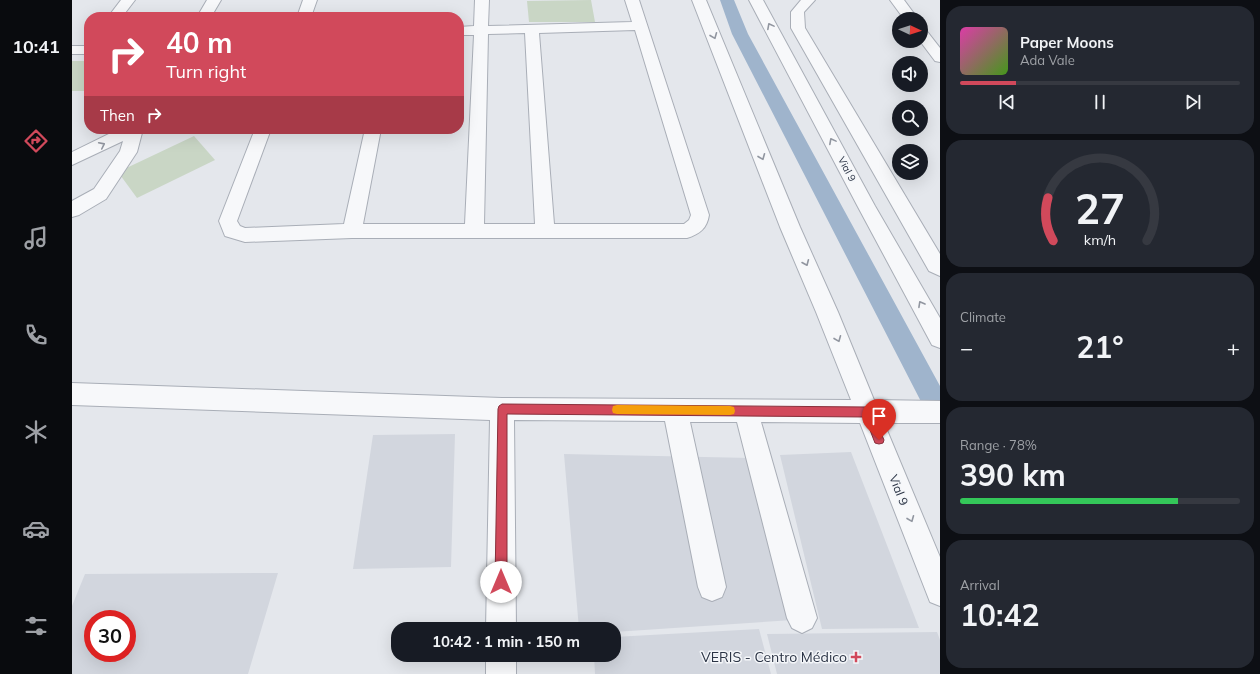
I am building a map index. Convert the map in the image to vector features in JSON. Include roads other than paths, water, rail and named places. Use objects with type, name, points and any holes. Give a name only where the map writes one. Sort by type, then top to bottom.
[{"type":"street","points":[[119,12],[128,0]]},
{"type":"street","points":[[207,12],[214,0]]},
{"type":"street","points":[[306,12],[310,0]]},
{"type":"street","points":[[474,230],[482,0]]},
{"type":"street","points":[[261,134],[228,221],[232,231],[245,235],[474,230],[687,231],[698,224],[700,215],[632,0]]},
{"type":"street","name":"Vial 9","points":[[699,0],[790,227],[827,312],[940,592]]},
{"type":"street","name":"Vial 9","points":[[756,0],[940,338]]},
{"type":"street","points":[[808,0],[798,10],[796,17],[798,28],[894,195],[936,265],[940,268]]},
{"type":"street","points":[[897,0],[906,12]]},
{"type":"street","points":[[464,31],[640,26]]},
{"type":"street","points":[[532,29],[546,231]]},
{"type":"street","points":[[928,42],[940,58]]},
{"type":"street","points":[[72,50],[84,50]]},
{"type":"street","points":[[72,159],[124,134]]},
{"type":"street","points":[[72,210],[100,194],[128,152],[133,134]]},
{"type":"street","points":[[352,232],[372,134]]},
{"type":"street","points":[[72,394],[502,409],[940,412]]},
{"type":"street","points":[[501,622],[502,409]]},
{"type":"street","points":[[675,410],[712,587]]},
{"type":"street","points":[[746,411],[802,618]]},
{"type":"street","points":[[500,674],[501,662]]},
{"type":"waterway","points":[[727,0],[740,34],[940,412]]},
{"type":"place","name":"VERIS - Centro Médico","points":[[856,657]]}]
